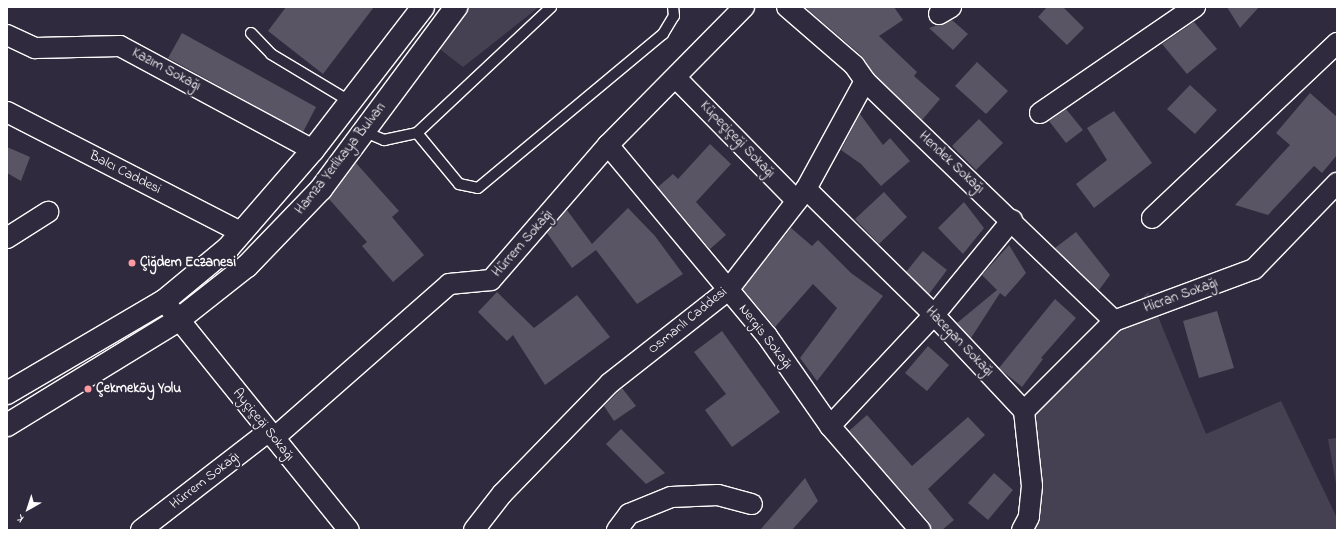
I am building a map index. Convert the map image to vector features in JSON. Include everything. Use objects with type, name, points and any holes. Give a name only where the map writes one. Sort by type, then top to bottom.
[{"type":"main road","name":"Hamza Yerlikaya Bulvarı","points":[[7,393],[164,301],[242,233],[314,150],[424,7]]},
{"type":"main road","name":"Hamza Yerlikaya Bulvarı","points":[[7,425],[177,321],[247,266],[296,216],[365,132],[456,7]]},
{"type":"street","name":"Hürrem Sokağı","points":[[142,530],[271,435],[449,284],[491,280],[608,145],[677,78],[744,7]]},
{"type":"street","name":"Hendek Sokağı","points":[[787,7],[854,65],[865,81],[1012,220],[1114,321]]},
{"type":"street","points":[[1040,113],[1195,7]]},
{"type":"street","name":"Kazım Sokağı","points":[[7,35],[35,48],[120,46],[314,150]]},
{"type":"street","points":[[1152,218],[1337,43]]},
{"type":"street","name":"Küpeçiçeği Sokağı","points":[[677,78],[801,195]]},
{"type":"street","name":"Osmanlı Caddesi","points":[[474,530],[502,494],[610,383],[728,290],[801,195],[865,81]]},
{"type":"street","name":"Balcı Caddesi","points":[[7,112],[242,233]]},
{"type":"street","name":"Nergis Sokağı","points":[[608,145],[767,336],[830,426],[920,530]]},
{"type":"street","name":"Hicran Sokağı","points":[[1024,411],[1114,321],[1254,269],[1337,182]]},
{"type":"street","name":"Hacegan Sokağı","points":[[801,195],[934,316],[1024,411]]},
{"type":"street","points":[[7,238],[48,212]]},
{"type":"street","points":[[830,426],[934,316],[1012,220]]},
{"type":"street","name":"Ayçiçeği Sokağı","points":[[164,301],[177,321],[271,435],[343,528]]},
{"type":"street","points":[[1022,530],[1029,517],[1032,486],[1024,411]]},
{"type":"street","points":[[617,530],[629,514],[671,497],[718,495],[752,504]]},
{"type":"lane","points":[[365,132],[384,140],[417,133],[551,7]]},
{"type":"lane","points":[[417,133],[459,184],[478,188],[663,34],[674,16],[673,7]]},
{"type":"lane","points":[[252,33],[271,54],[351,102]]},
{"type":"shaded area","points":[[468,7],[539,7],[463,67],[437,47]]},
{"type":"shaded area","points":[[1148,292],[1206,434],[1281,401],[1337,518],[1337,530],[1025,530],[1040,512],[1021,421]]},
{"type":"shaded area","points":[[1337,438],[1337,489],[1328,439]]},
{"type":"building","points":[[286,7],[374,7],[323,74],[268,31]]},
{"type":"building","points":[[805,7],[894,7],[903,20],[879,36],[917,72],[914,76],[940,99],[922,120],[874,74],[862,56]]},
{"type":"building","points":[[1047,7],[1063,7],[1084,28],[1067,45],[1038,17]]},
{"type":"building","points":[[1227,7],[1259,7],[1240,28]]},
{"type":"building","points":[[952,20],[968,34],[953,50],[929,28]]},
{"type":"building","points":[[1194,22],[1217,49],[1187,74],[1162,44]]},
{"type":"building","points":[[182,33],[316,107],[303,132],[168,58]]},
{"type":"building","points":[[977,62],[1008,91],[986,114],[955,86]]},
{"type":"building","points":[[1190,85],[1217,110],[1195,134],[1167,109]]},
{"type":"building","points":[[1310,93],[1337,117],[1337,155],[1322,173],[1314,166],[1268,215],[1235,205],[1290,145],[1276,133]]},
{"type":"building","points":[[1066,109],[1083,130],[1066,143],[1049,121]]},
{"type":"building","points":[[1114,111],[1152,163],[1094,208],[1076,184],[1107,160],[1087,128]]},
{"type":"building","points":[[860,114],[883,145],[890,138],[910,161],[881,186],[861,164],[841,150]]},
{"type":"building","points":[[979,119],[1003,143],[976,170],[952,146]]},
{"type":"building","points":[[710,144],[731,164],[696,202],[726,235],[710,249],[658,187],[673,174],[678,179]]},
{"type":"building","points":[[7,147],[30,157],[21,181],[7,173]]},
{"type":"building","points":[[356,163],[399,211],[392,217],[424,255],[393,282],[362,246],[367,242],[329,199]]},
{"type":"building","points":[[884,192],[907,217],[879,244],[855,219]]},
{"type":"building","points":[[964,202],[984,228],[963,254],[938,228]]},
{"type":"building","points":[[628,208],[655,236],[683,274],[637,304],[596,250],[572,268],[547,233],[567,210],[592,244]]},
{"type":"building","points":[[791,228],[812,246],[818,240],[851,273],[883,296],[817,381],[800,358],[837,308],[813,284],[775,327],[743,289]]},
{"type":"building","points":[[1076,232],[1110,275],[1099,290],[1055,248]]},
{"type":"building","points":[[1009,245],[1026,273],[1005,297],[1000,293],[971,338],[957,323],[997,290],[982,275]]},
{"type":"building","points":[[923,251],[947,270],[929,294],[906,272]]},
{"type":"building","points":[[497,292],[534,328],[577,295],[610,337],[545,385],[513,335],[507,341],[478,312]]},
{"type":"building","points":[[1055,299],[1076,318],[1041,358],[1043,359],[1022,387],[999,368]]},
{"type":"building","points":[[1217,311],[1234,368],[1199,378],[1183,321]]},
{"type":"building","points":[[722,331],[780,412],[732,447],[705,410],[726,394],[694,352]]},
{"type":"building","points":[[928,346],[949,365],[927,391],[905,373]]},
{"type":"building","points":[[622,388],[636,406],[614,421],[604,406]]},
{"type":"building","points":[[867,415],[912,466],[968,417],[985,435],[928,489],[954,520],[942,530],[931,530],[929,522],[849,431]]},
{"type":"building","points":[[621,429],[665,473],[646,484],[606,444]]},
{"type":"building","points":[[994,473],[1013,490],[988,520],[968,503]]},
{"type":"building","points":[[805,478],[818,501],[792,530],[760,530]]},
{"type":"place","name":"Çiğdem Eczanesi","points":[[132,263]]},
{"type":"place","name":"Çekmeköy Yolu","points":[[88,389]]}]
